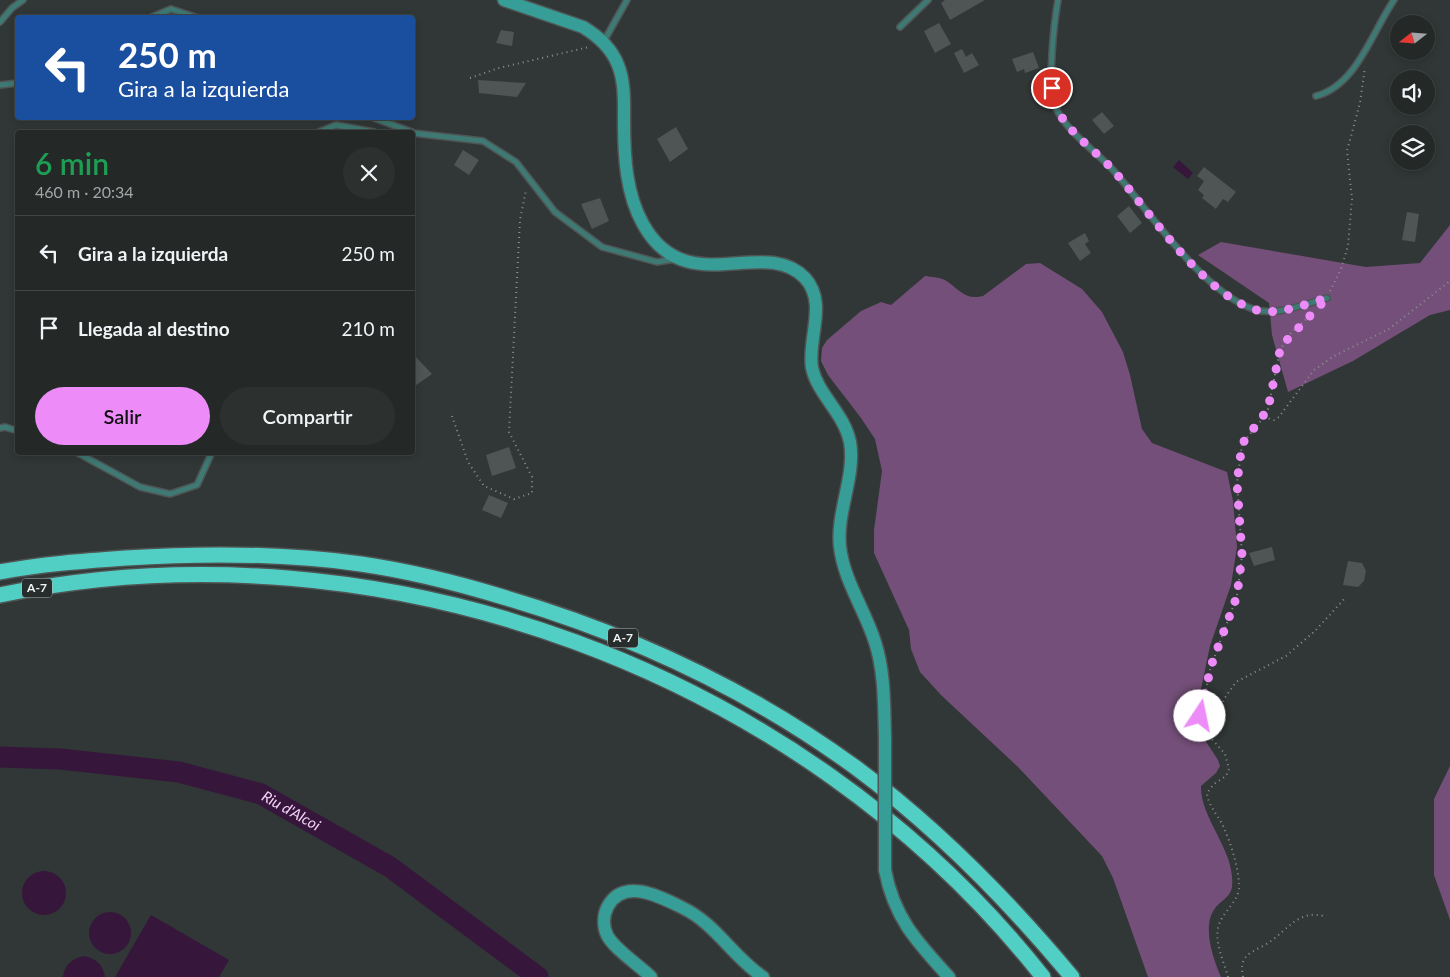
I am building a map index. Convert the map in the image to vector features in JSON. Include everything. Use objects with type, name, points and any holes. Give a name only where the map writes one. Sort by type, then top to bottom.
[{"type":"highway","name":"A-7","points":[[0,572],[65,562],[186,554],[274,555],[362,564],[440,580],[492,594],[596,627],[647,648],[724,684],[806,734],[855,768],[911,812],[987,882],[1033,930],[1072,977]]},
{"type":"highway","name":"A-7","points":[[0,595],[74,583],[144,576],[264,577],[329,582],[445,603],[500,617],[622,659],[691,692],[764,732],[837,781],[918,845],[980,905],[1043,977]]},
{"type":"street","points":[[504,0],[583,27],[603,42],[619,66],[623,82],[625,151],[629,183],[637,212],[655,241],[666,252],[678,259],[707,266],[772,263],[804,277],[811,287],[816,310],[812,366],[815,377],[840,414],[850,443],[851,456],[840,531],[840,547],[850,585],[869,624],[881,665],[885,738],[885,870],[890,894],[903,922],[913,937],[949,977]]},
{"type":"street","points":[[651,977],[614,945],[604,928],[605,914],[611,902],[628,891],[648,893],[698,916],[742,960],[763,977]]},
{"type":"lane","points":[[0,22],[12,8],[23,0]]},
{"type":"lane","points":[[603,42],[627,0]]},
{"type":"lane","points":[[900,26],[928,0]]},
{"type":"lane","points":[[1058,0],[1052,88],[1058,111],[1072,129],[1113,169],[1184,254],[1216,288],[1253,309],[1262,311],[1290,309],[1327,298]]},
{"type":"lane","points":[[1316,96],[1328,93],[1354,69],[1394,0]]},
{"type":"lane","points":[[157,15],[171,9],[189,15]]},
{"type":"lane","points":[[0,85],[15,83]]},
{"type":"lane","points":[[379,120],[405,130]]},
{"type":"lane","points":[[325,130],[336,125],[363,130]]},
{"type":"lane","points":[[415,133],[483,141],[516,162],[555,212],[602,247],[657,262],[678,259]]},
{"type":"lane","points":[[0,428],[5,426],[15,430]]},
{"type":"lane","points":[[81,455],[140,487],[170,494],[196,485],[211,455]]},
{"type":"path","points":[[1228,977],[1220,948],[1218,928],[1221,918],[1235,898],[1240,885],[1224,827],[1209,803],[1206,793],[1214,784],[1226,776],[1228,762],[1202,725],[1201,711],[1211,666],[1237,596],[1242,555],[1237,483],[1242,444],[1264,417],[1268,409],[1280,350],[1290,334],[1327,298],[1341,270],[1348,246],[1352,199],[1347,151],[1360,104],[1370,40]]},
{"type":"path","points":[[470,78],[475,74],[585,49],[603,42]]},
{"type":"path","points":[[452,416],[468,462],[484,486],[514,500],[532,493],[532,477],[509,432],[520,220],[529,178]]},
{"type":"path","points":[[1264,417],[1274,420],[1279,417],[1314,370],[1334,356],[1389,329],[1450,281]]},
{"type":"path","points":[[1202,725],[1217,720],[1224,699],[1236,682],[1286,656],[1315,631],[1346,597]]},
{"type":"path","points":[[1242,977],[1241,968],[1246,957],[1271,942],[1297,918],[1317,914],[1324,916]]},
{"type":"shaded area","points":[[1179,160],[1193,173],[1188,179],[1173,167]]},
{"type":"shaded area","points":[[1450,225],[1450,310],[1430,315],[1353,361],[1288,392],[1272,335],[1269,303],[1198,255],[1221,242],[1366,267],[1420,263]]},
{"type":"shaded area","points":[[1040,263],[1082,289],[1102,312],[1123,352],[1142,429],[1152,443],[1227,472],[1233,501],[1237,547],[1231,585],[1210,646],[1201,689],[1193,710],[1197,728],[1220,766],[1216,773],[1201,786],[1202,798],[1206,811],[1224,848],[1232,874],[1231,890],[1228,896],[1216,907],[1209,923],[1212,951],[1221,977],[1148,977],[1113,878],[1102,856],[1018,767],[941,695],[920,672],[911,649],[909,630],[874,553],[874,530],[882,471],[875,439],[828,375],[821,361],[822,348],[827,340],[861,311],[881,302],[891,305],[925,276],[945,280],[962,293],[971,297],[977,297],[983,296],[1026,264]]},
{"type":"shaded area","points":[[1450,766],[1450,920],[1434,875],[1434,799]]},
{"type":"shaded area","points":[[44,871],[56,875],[62,881],[66,893],[62,905],[56,911],[44,915],[32,911],[26,905],[22,893],[26,881],[32,875]]},
{"type":"shaded area","points":[[106,912],[114,912],[125,918],[131,933],[125,948],[114,954],[106,954],[95,948],[89,937],[89,929],[95,918]]},
{"type":"shaded area","points":[[151,915],[229,960],[219,977],[115,977]]},
{"type":"shaded area","points":[[84,956],[92,958],[98,963],[103,969],[105,977],[63,977],[65,969],[70,963],[76,958]]},
{"type":"building","points":[[945,0],[985,0],[950,20],[941,3]]},
{"type":"building","points":[[939,23],[951,44],[935,53],[924,31]]},
{"type":"building","points":[[501,30],[514,32],[512,46],[496,43]]},
{"type":"building","points":[[962,49],[966,57],[972,53],[979,65],[964,73],[954,53]]},
{"type":"building","points":[[1033,52],[1039,68],[1025,73],[1024,69],[1017,72],[1012,59]]},
{"type":"building","points":[[478,80],[526,83],[517,97],[479,93]]},
{"type":"building","points":[[1102,112],[1114,126],[1104,134],[1092,120]]},
{"type":"building","points":[[676,127],[688,149],[670,162],[657,139]]},
{"type":"building","points":[[463,150],[479,160],[469,175],[454,165]]},
{"type":"building","points":[[1204,167],[1236,192],[1228,202],[1223,199],[1216,209],[1202,198],[1204,195],[1198,190],[1204,181],[1197,176]]},
{"type":"building","points":[[600,198],[609,221],[592,229],[581,204]]},
{"type":"building","points":[[1129,206],[1142,223],[1130,233],[1117,216]]},
{"type":"building","points":[[1407,212],[1419,214],[1415,242],[1402,240]]},
{"type":"building","points":[[1085,233],[1089,241],[1085,244],[1091,253],[1080,261],[1068,243]]},
{"type":"building","points":[[415,356],[432,374],[415,386]]},
{"type":"building","points":[[509,447],[516,468],[492,476],[486,455]]},
{"type":"building","points":[[489,495],[508,503],[501,518],[482,510]]},
{"type":"building","points":[[1272,547],[1275,560],[1254,566],[1249,553]]},
{"type":"building","points":[[1348,561],[1362,563],[1366,571],[1364,581],[1358,587],[1343,585]]},
{"type":"waterway","name":"Riu d'Alcoi","points":[[0,757],[60,759],[179,772],[261,794],[390,867],[538,977]]},
{"type":"route","points":[[1052,88],[1055,105],[1063,119],[1113,169],[1153,219],[1216,288],[1253,309],[1262,311],[1290,309],[1327,298],[1317,310],[1290,334],[1280,350],[1268,409],[1264,417],[1242,444],[1237,483],[1242,555],[1237,596],[1211,666],[1200,716]]}]
